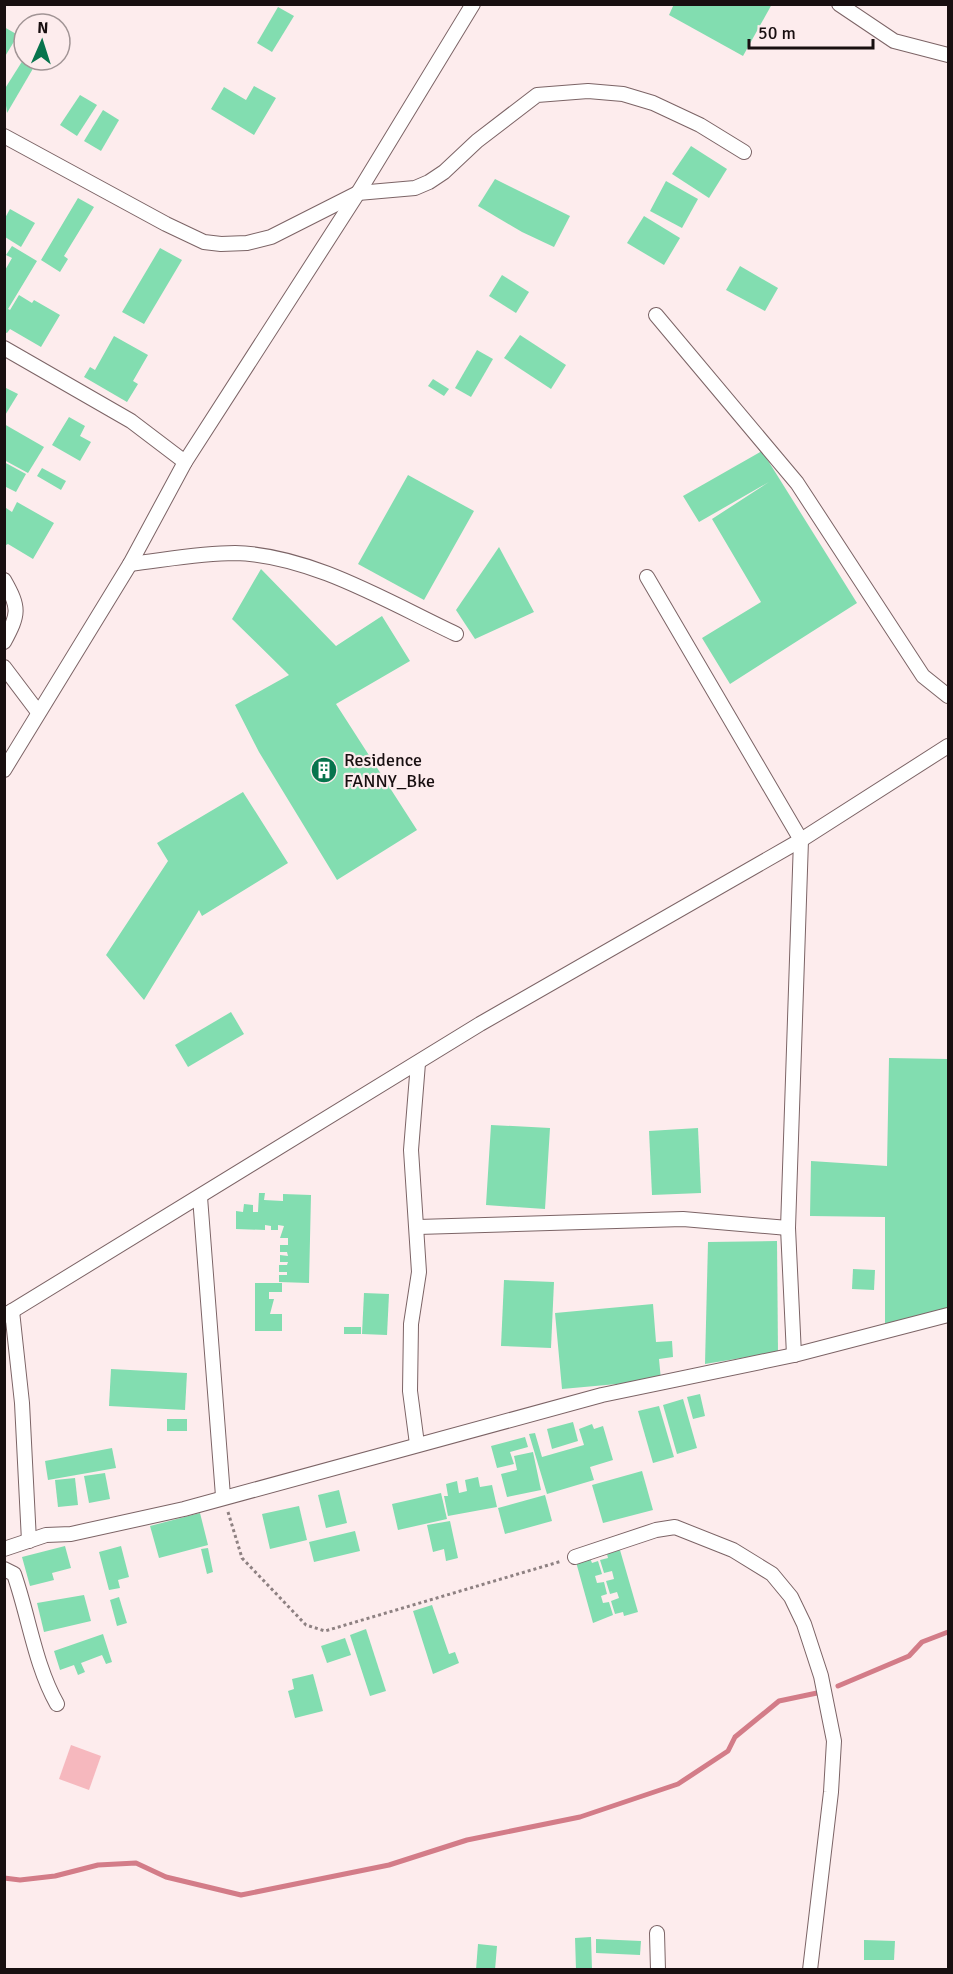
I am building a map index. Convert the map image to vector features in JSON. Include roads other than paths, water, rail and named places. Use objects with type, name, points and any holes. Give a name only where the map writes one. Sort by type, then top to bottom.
[{"type":"street","points":[[4,770],[130,564],[185,462],[358,193],[473,4]]},
{"type":"street","points":[[839,4],[894,41],[948,55]]},
{"type":"street","points":[[4,136],[204,242],[247,243],[271,237],[358,193],[415,188],[429,182],[537,94],[588,91],[623,94],[653,103],[700,124],[744,152]]},
{"type":"street","points":[[656,315],[797,483],[923,676],[948,696]]},
{"type":"street","points":[[4,348],[131,421],[185,462]]},
{"type":"street","points":[[130,564],[234,553],[282,559],[326,573],[456,634]]},
{"type":"street","points":[[647,577],[801,840],[788,1228],[794,1355]]},
{"type":"street","points":[[4,580],[15,600],[17,617],[4,642]]},
{"type":"street","points":[[4,666],[38,712]]},
{"type":"street","points":[[28,1541],[22,1403],[8,1313],[490,1018],[801,840],[948,746]]},
{"type":"street","points":[[417,1444],[411,1380],[411,1324],[419,1272],[418,1227],[411,1150],[418,1063]]},
{"type":"street","points":[[200,1197],[223,1496]]},
{"type":"street","points":[[418,1227],[683,1219],[788,1228]]},
{"type":"street","points":[[4,1549],[46,1535],[71,1534],[110,1526],[339,1468],[417,1444],[602,1395],[794,1355],[948,1315]]},
{"type":"street","points":[[574,1557],[656,1530],[675,1527],[734,1550],[772,1574],[791,1596],[804,1624],[821,1676],[834,1741],[831,1792],[810,1970]]},
{"type":"street","points":[[4,1569],[14,1574],[28,1615],[45,1682],[57,1704]]},
{"type":"street","points":[[657,1933],[658,1970]]},
{"type":"waterway","points":[[838,1686],[909,1656],[922,1642],[948,1632]]},
{"type":"waterway","points":[[4,1878],[20,1880],[55,1876],[98,1865],[136,1863],[166,1877],[241,1895],[389,1865],[467,1840],[580,1817],[678,1784],[728,1751],[735,1737],[779,1701],[817,1693]]},
{"type":"place","name":"Residence FANNY_Bke","points":[[324,770]]}]
